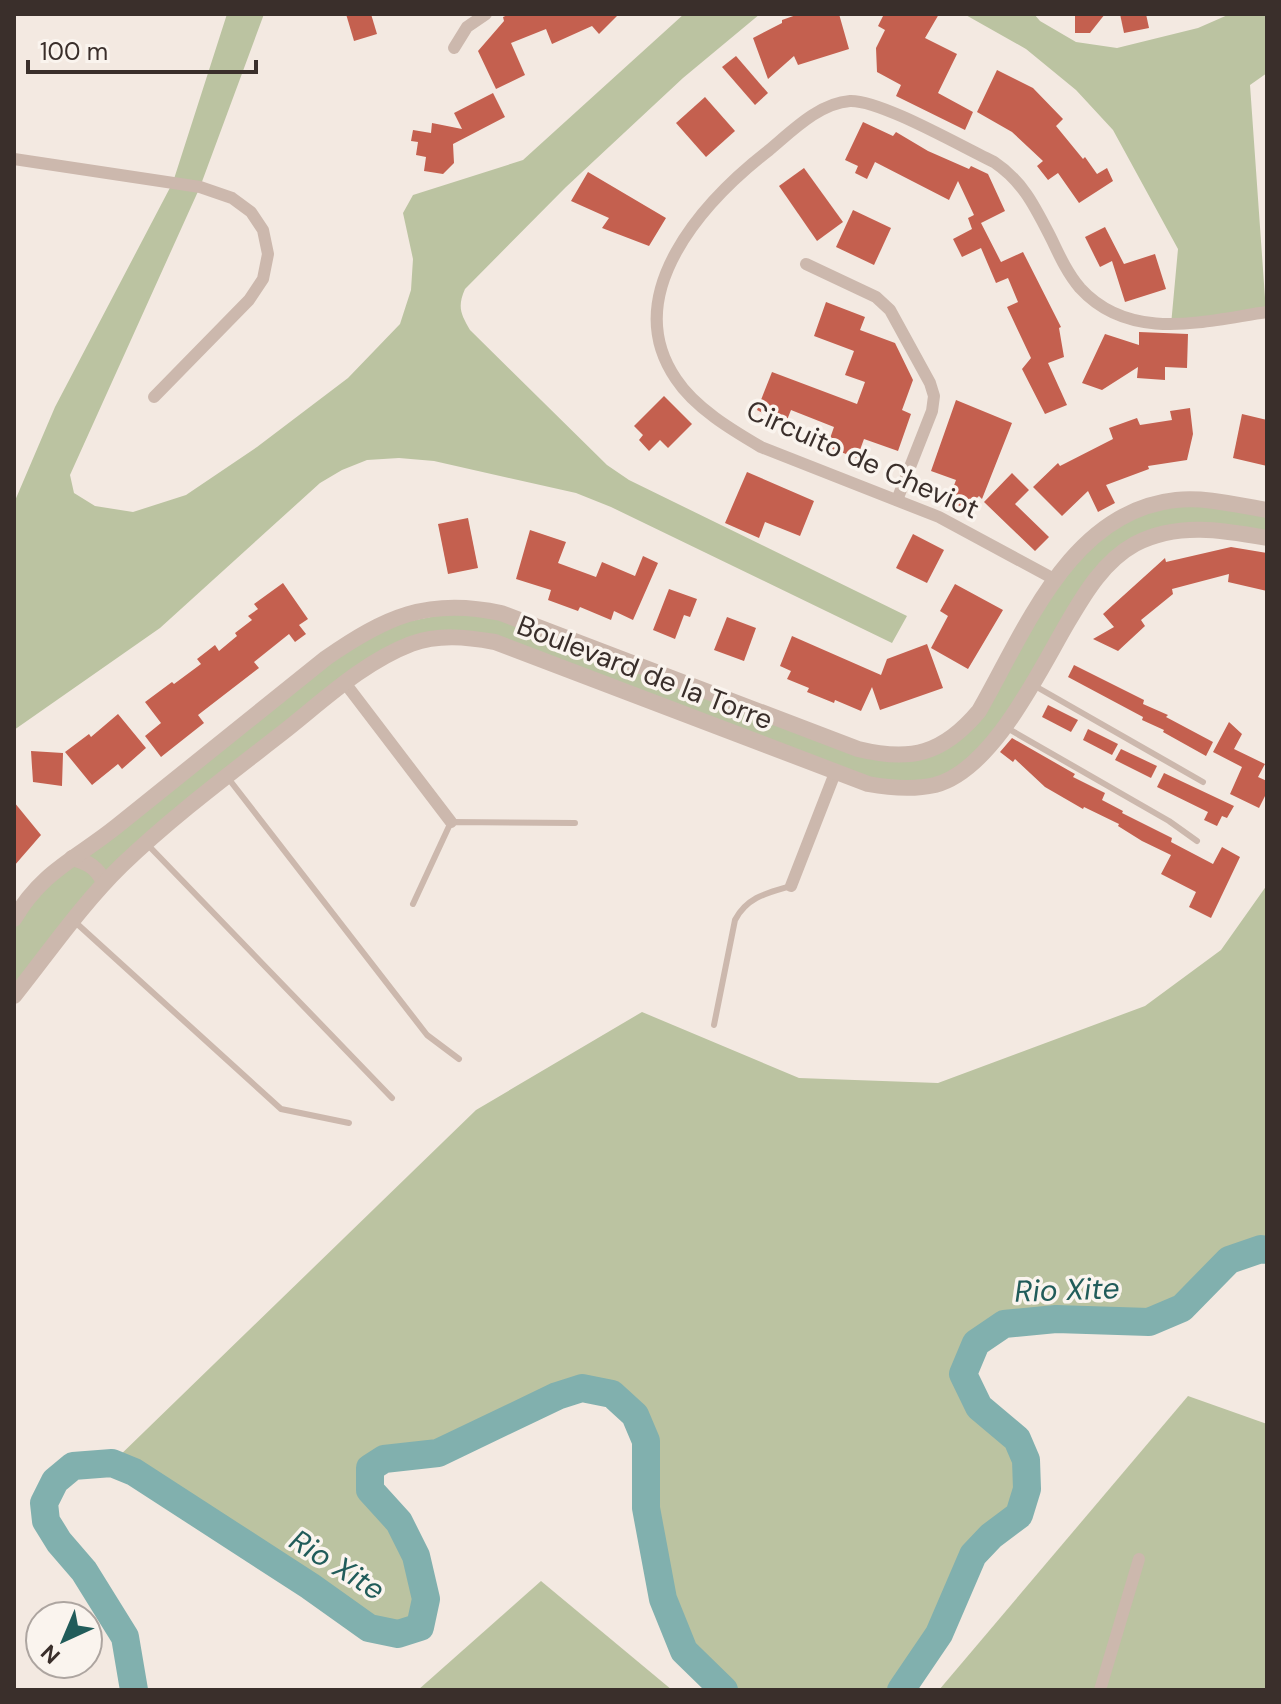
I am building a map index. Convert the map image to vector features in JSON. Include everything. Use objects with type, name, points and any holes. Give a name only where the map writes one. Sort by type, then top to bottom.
[{"type":"street","points":[[454,48],[467,27],[486,14]]},
{"type":"street","name":"Circuito de Cheviot","points":[[1054,579],[956,524],[761,447],[734,431],[692,397],[676,380],[661,351],[656,323],[660,288],[686,234],[703,211],[747,167],[828,106],[849,101],[872,103],[994,162],[1012,174],[1027,192],[1066,268],[1081,289],[1124,318],[1148,325],[1171,325],[1267,312]]},
{"type":"street","points":[[14,159],[200,187],[232,198],[251,212],[263,230],[268,254],[263,279],[249,300],[154,397]]},
{"type":"street","points":[[806,264],[876,297],[890,310],[930,383],[934,396],[932,411],[897,500]]},
{"type":"street","name":"Boulevard de la Torre","points":[[14,919],[34,889],[51,872],[98,841],[326,658],[353,640],[402,616],[455,605],[501,613],[858,749],[886,756],[913,756],[936,748],[964,729],[979,711],[1054,579],[1099,531],[1124,515],[1148,505],[1177,500],[1210,500],[1267,510]]},
{"type":"street","name":"Boulevard de la Torre","points":[[14,996],[104,883],[146,843],[345,683],[411,644],[433,638],[464,637],[495,642],[868,784],[894,788],[936,785],[977,761],[991,747],[1095,579],[1116,557],[1137,543],[1183,530],[1205,528],[1267,538]]},
{"type":"street","points":[[345,683],[451,822]]},
{"type":"street","points":[[791,886],[835,773]]},
{"type":"street","points":[[72,858],[92,865],[104,883]]},
{"type":"street","points":[[1100,1690],[1139,1559]]},
{"type":"lane","points":[[1032,684],[1203,782]]},
{"type":"lane","points":[[1004,726],[1169,821],[1197,841]]},
{"type":"lane","points":[[227,777],[427,1035],[459,1059]]},
{"type":"lane","points":[[413,904],[451,822],[575,823]]},
{"type":"lane","points":[[146,843],[392,1098]]},
{"type":"lane","points":[[714,1025],[735,920],[750,900],[791,886]]},
{"type":"lane","points":[[74,921],[281,1109],[349,1123]]},
{"type":"green space","points":[[227,14],[264,14],[200,187],[70,475],[74,493],[95,506],[133,512],[186,495],[257,447],[348,378],[400,324],[411,290],[413,259],[403,213],[413,195],[523,160],[684,14],[760,14],[683,78],[566,187],[465,289],[461,310],[470,330],[607,465],[629,480],[907,616],[892,643],[576,493],[434,461],[399,458],[367,460],[320,483],[160,628],[14,730],[14,503],[55,407],[173,182]]},
{"type":"green space","points":[[964,14],[1034,14],[1040,21],[1076,42],[1117,48],[1198,28],[1230,14],[1267,14],[1267,73],[1250,85],[1266,312],[1171,325],[1178,249],[1113,130],[1076,90],[1026,49]]},
{"type":"green space","points":[[1177,500],[1267,510],[1267,538],[1183,530],[1116,557],[1032,684],[958,774],[894,788],[464,637],[383,658],[146,844],[14,996],[14,919],[34,889],[375,628],[476,608],[858,749],[913,756],[964,729],[1054,579],[1099,531]]},
{"type":"green space","points":[[1267,885],[1267,1250],[1261,1249],[1229,1260],[1182,1308],[1149,1322],[1056,1319],[1004,1324],[976,1343],[963,1374],[979,1407],[1017,1439],[1026,1460],[1027,1489],[1019,1515],[991,1536],[973,1555],[939,1634],[901,1690],[724,1690],[684,1651],[663,1599],[646,1508],[646,1441],[635,1415],[613,1394],[582,1388],[557,1396],[438,1453],[384,1459],[371,1468],[370,1490],[399,1522],[416,1556],[426,1599],[420,1627],[398,1634],[369,1628],[134,1472],[112,1463],[476,1110],[642,1012],[799,1078],[938,1083],[1145,1006],[1221,950]]},
{"type":"green space","points":[[1188,1396],[1267,1424],[1267,1690],[939,1690]]},
{"type":"green space","points":[[541,1581],[672,1690],[418,1690]]},
{"type":"building","points":[[346,14],[371,14],[377,34],[354,41]]},
{"type":"building","points":[[510,14],[619,14],[599,34],[592,26],[552,44],[546,29],[511,43],[525,75],[496,89],[478,51],[504,21],[503,17]]},
{"type":"building","points":[[799,14],[839,14],[849,49],[798,65],[794,56],[768,79],[753,38],[782,23],[782,20]]},
{"type":"building","points":[[884,14],[939,14],[925,38],[957,54],[938,93],[973,112],[965,130],[896,96],[901,85],[877,72],[876,48],[885,30],[878,26]]},
{"type":"building","points":[[1075,14],[1105,14],[1090,33],[1075,33]]},
{"type":"building","points":[[1120,14],[1146,14],[1149,28],[1124,33]]},
{"type":"building","points":[[736,56],[768,93],[755,105],[722,67]]},
{"type":"building","points":[[997,70],[1033,88],[1063,119],[1056,126],[1083,159],[1085,157],[1097,174],[1107,168],[1113,181],[1079,203],[1058,173],[1048,180],[1037,166],[1043,161],[1012,132],[977,112]]},
{"type":"building","points":[[493,93],[505,117],[453,144],[454,163],[443,174],[424,171],[426,157],[416,155],[418,142],[411,141],[413,130],[431,133],[432,123],[462,129],[454,113]]},
{"type":"building","points":[[705,97],[735,131],[706,157],[676,123]]},
{"type":"building","points":[[863,122],[893,136],[896,132],[928,151],[988,174],[1005,211],[981,223],[1001,262],[1023,252],[1061,327],[1064,357],[1048,363],[1067,405],[1045,414],[1022,369],[1031,358],[1007,307],[1018,302],[1008,278],[996,283],[981,248],[962,257],[953,239],[972,229],[968,218],[974,215],[958,181],[949,200],[875,162],[867,179],[855,173],[858,166],[845,160]]},
{"type":"building","points":[[804,168],[843,222],[817,241],[779,186]]},
{"type":"building","points":[[588,172],[666,218],[649,246],[602,228],[609,218],[571,201]]},
{"type":"building","points":[[853,210],[891,228],[874,265],[836,247]]},
{"type":"building","points":[[1105,227],[1124,264],[1155,254],[1166,289],[1125,302],[1112,261],[1100,267],[1085,237]]},
{"type":"building","points":[[826,302],[865,317],[860,330],[895,343],[913,380],[902,410],[911,414],[898,451],[864,439],[857,458],[827,447],[834,427],[791,410],[785,425],[757,410],[772,372],[857,404],[865,382],[845,375],[854,351],[814,336]]},
{"type":"building","points":[[1139,332],[1188,334],[1187,368],[1165,367],[1165,380],[1137,378],[1138,367],[1102,390],[1082,383],[1105,334],[1139,345]]},
{"type":"building","points":[[664,396],[692,424],[668,448],[660,440],[649,451],[639,440],[643,435],[634,426]]},
{"type":"building","points":[[956,400],[1012,423],[982,499],[979,496],[966,508],[948,502],[956,480],[931,471]]},
{"type":"building","points":[[1190,408],[1193,434],[1187,460],[1148,466],[1149,469],[1106,485],[1115,503],[1098,512],[1088,491],[1062,516],[1033,487],[1058,463],[1060,466],[1113,439],[1109,428],[1137,418],[1140,425],[1172,420],[1170,411]]},
{"type":"building","points":[[1242,414],[1267,420],[1267,466],[1233,458]]},
{"type":"building","points":[[747,472],[814,501],[800,536],[765,522],[759,538],[725,523]]},
{"type":"building","points":[[1012,473],[1029,490],[1015,504],[1049,537],[1035,551],[984,502]]},
{"type":"building","points":[[468,518],[478,568],[448,574],[438,524]]},
{"type":"building","points":[[530,530],[566,542],[558,563],[596,577],[602,562],[635,576],[643,556],[658,563],[633,620],[614,611],[611,620],[580,607],[578,611],[548,600],[551,590],[516,579]]},
{"type":"building","points":[[913,534],[944,550],[927,583],[896,568]]},
{"type":"building","points":[[1231,547],[1267,553],[1267,591],[1228,582],[1229,574],[1172,589],[1173,594],[1141,620],[1145,626],[1118,651],[1093,639],[1114,627],[1103,614],[1165,558],[1166,562]]},
{"type":"building","points":[[283,583],[308,619],[299,625],[306,634],[295,642],[289,634],[254,662],[259,668],[198,715],[204,723],[161,757],[145,736],[161,723],[145,702],[201,664],[197,659],[215,645],[219,651],[237,636],[235,633],[252,620],[248,616],[258,609],[254,604]]},
{"type":"building","points":[[955,584],[1003,610],[968,669],[931,648],[948,616],[940,611]]},
{"type":"building","points":[[669,589],[697,599],[690,617],[684,615],[675,639],[653,630]]},
{"type":"building","points":[[727,617],[756,628],[744,661],[714,650]]},
{"type":"building","points":[[792,636],[881,675],[887,659],[927,644],[943,688],[880,710],[872,687],[861,711],[835,700],[834,703],[807,692],[809,688],[787,679],[791,671],[780,666]]},
{"type":"building","points":[[1074,665],[1144,700],[1143,704],[1213,742],[1206,756],[1142,720],[1143,717],[1068,677]]},
{"type":"building","points":[[1048,705],[1078,720],[1071,732],[1042,717]]},
{"type":"building","points":[[118,714],[146,748],[122,769],[118,764],[92,785],[65,752],[89,734],[91,737]]},
{"type":"building","points":[[1229,722],[1242,734],[1234,749],[1265,764],[1258,777],[1267,781],[1267,792],[1259,808],[1230,794],[1242,767],[1213,752]]},
{"type":"building","points":[[1088,729],[1118,744],[1112,755],[1083,740]]},
{"type":"building","points":[[1012,738],[1075,774],[1073,777],[1105,793],[1102,800],[1122,813],[1172,838],[1171,842],[1213,864],[1222,847],[1240,857],[1211,918],[1189,907],[1196,892],[1161,874],[1171,855],[1142,841],[1119,824],[1083,809],[1045,787],[1015,759],[1013,762],[1000,752]]},
{"type":"building","points":[[1121,749],[1157,766],[1151,778],[1115,760]]},
{"type":"building","points":[[31,751],[63,753],[62,786],[33,782]]},
{"type":"building","points":[[1164,773],[1234,806],[1227,818],[1222,816],[1217,826],[1204,820],[1208,812],[1157,787]]},
{"type":"building","points":[[14,802],[41,835],[14,866]]},
{"type":"waterway","name":"Rio Xite","points":[[901,1690],[939,1634],[973,1555],[991,1536],[1019,1515],[1027,1489],[1026,1460],[1017,1439],[979,1407],[963,1374],[976,1343],[1004,1324],[1056,1319],[1149,1322],[1182,1308],[1229,1260],[1261,1249],[1267,1250]]},
{"type":"waterway","name":"Rio Xite","points":[[134,1690],[125,1637],[84,1571],[46,1521],[44,1503],[55,1481],[73,1466],[112,1463],[134,1472],[369,1628],[398,1634],[420,1627],[426,1599],[416,1556],[399,1522],[370,1490],[370,1468],[384,1459],[438,1453],[557,1396],[582,1388],[612,1394],[635,1415],[646,1441],[646,1508],[663,1599],[684,1651],[724,1690]]}]
